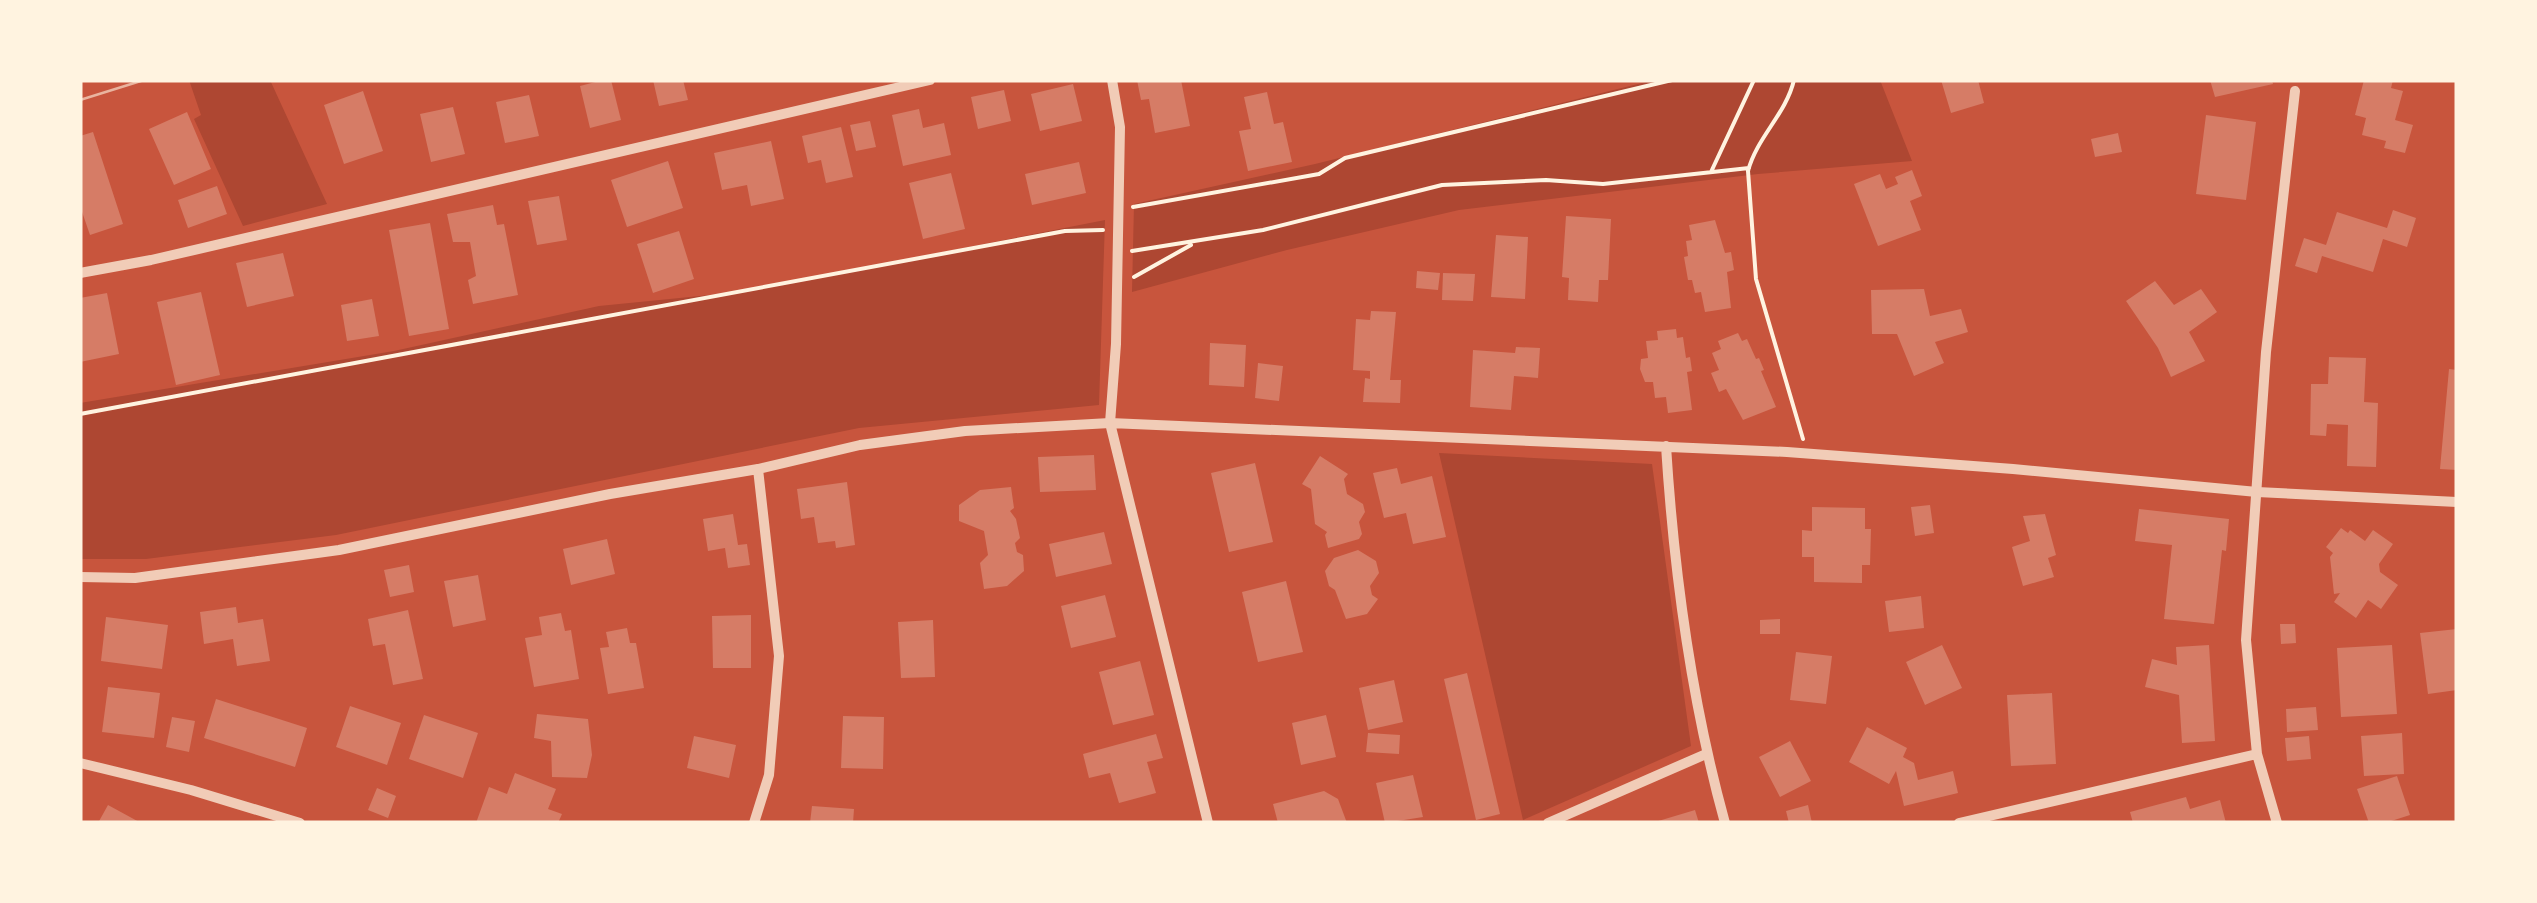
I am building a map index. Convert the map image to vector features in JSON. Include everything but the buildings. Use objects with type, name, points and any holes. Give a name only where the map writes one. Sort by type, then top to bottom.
[{"type":"street","points":[[80,272],[151,260],[930,80]]},
{"type":"street","points":[[1112,80],[1120,127],[1110,423],[1208,823]]},
{"type":"street","points":[[2277,823],[2257,754],[2246,640],[2266,352],[2295,91]]},
{"type":"street","points":[[80,577],[135,578],[338,550],[610,494],[758,469],[860,445],[965,432],[1110,423],[1806,454],[2257,492],[2457,502]]},
{"type":"street","points":[[1666,446],[1672,542],[1706,754],[1725,823]]},
{"type":"street","points":[[754,823],[769,775],[780,656],[758,469]]},
{"type":"street","points":[[1548,823],[1706,754]]},
{"type":"street","points":[[1959,823],[2257,754]]},
{"type":"street","points":[[80,763],[192,790],[300,823]]},
{"type":"path","points":[[1119,210],[1320,174],[1345,158],[1672,80]]},
{"type":"path","points":[[1711,172],[1754,80]]},
{"type":"path","points":[[1794,80],[1790,96],[1753,154],[1749,168],[1756,279],[1801,424],[1806,454]]},
{"type":"path","points":[[1118,253],[1263,230],[1442,185],[1546,180],[1603,184],[1749,168]]},
{"type":"path","points":[[80,414],[1065,231],[1118,229]]},
{"type":"path","points":[[1117,288],[1195,243]]},
{"type":"shaded area","points":[[189,80],[270,80],[327,204],[243,226],[194,119],[201,115]]},
{"type":"shaded area","points":[[1654,80],[1880,80],[1912,161],[1758,174],[1459,210],[1287,250],[1132,292],[1134,204],[1315,164]]},
{"type":"shaded area","points":[[1105,220],[1099,405],[859,428],[336,535],[146,559],[80,559],[80,403],[394,351],[599,306],[740,292]]},
{"type":"shaded area","points":[[1439,453],[1652,464],[1691,746],[1523,820]]},
{"type":"tram line","points":[[80,100],[144,80]]}]
